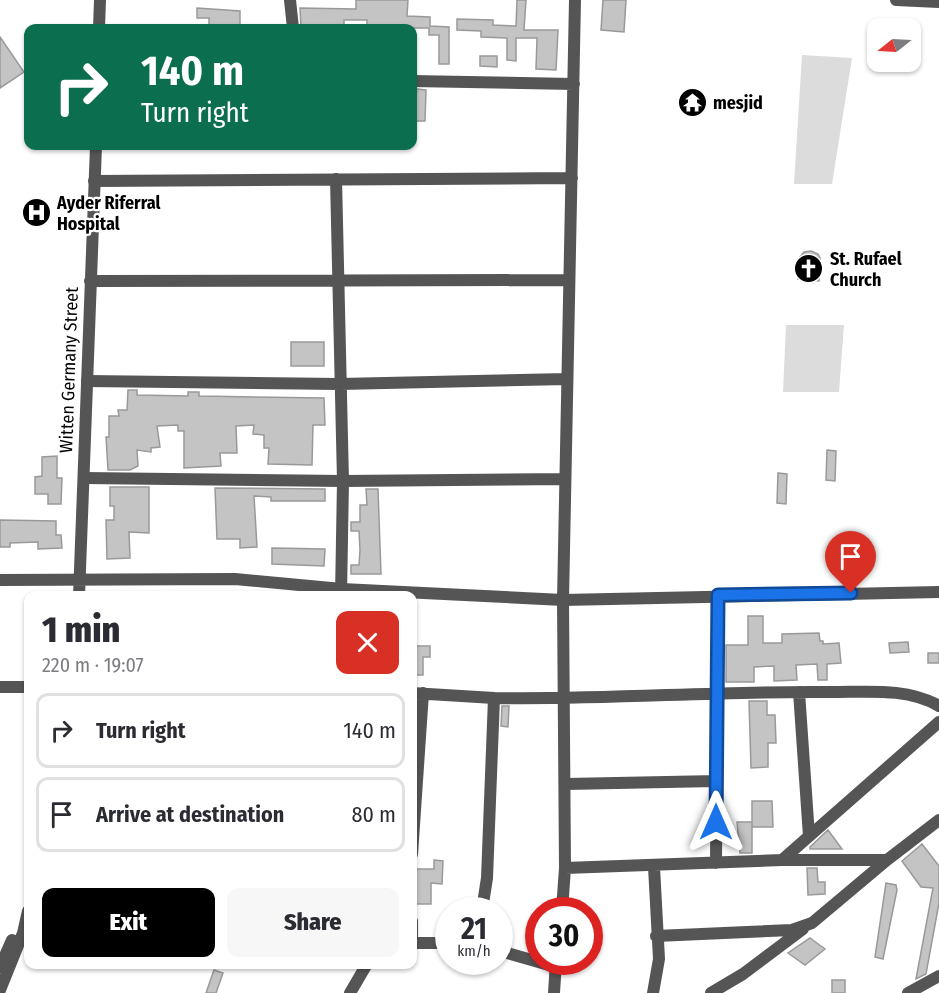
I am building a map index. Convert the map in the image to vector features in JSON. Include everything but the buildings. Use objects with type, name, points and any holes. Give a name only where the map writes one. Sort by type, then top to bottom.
[{"type":"street","points":[[99,24],[100,0]]},
{"type":"street","points":[[290,0],[293,24]]},
{"type":"street","points":[[563,897],[566,784],[562,600],[575,0]]},
{"type":"street","points":[[896,0],[934,1]]},
{"type":"street","points":[[417,81],[574,84]]},
{"type":"street","name":"Witten Germany Street","points":[[79,591],[96,150]]},
{"type":"street","points":[[94,181],[572,178]]},
{"type":"street","points":[[336,180],[336,280],[343,481],[341,591]]},
{"type":"street","points":[[90,281],[569,280]]},
{"type":"street","points":[[87,381],[340,384],[567,378]]},
{"type":"street","points":[[84,478],[343,481],[565,479]]},
{"type":"street","points":[[0,580],[235,579],[333,591]]},
{"type":"street","points":[[417,595],[562,600],[939,592]]},
{"type":"street","points":[[716,863],[718,595]]},
{"type":"street","points":[[0,687],[24,687]]},
{"type":"street","points":[[799,692],[809,836]]},
{"type":"street","points":[[417,720],[418,693],[494,698],[564,699],[799,692],[916,695],[939,706]]},
{"type":"street","points":[[484,897],[487,878],[494,698]]},
{"type":"street","points":[[782,860],[939,722]]},
{"type":"street","points":[[566,784],[717,781]]},
{"type":"street","points":[[711,993],[743,974],[812,923],[886,860],[939,820]]},
{"type":"street","points":[[565,868],[654,867],[782,860],[886,860]]},
{"type":"street","points":[[653,993],[659,959],[654,867]]},
{"type":"street","points":[[0,967],[10,942],[24,920]]},
{"type":"street","points":[[656,936],[772,933],[792,930],[812,923]]},
{"type":"street","points":[[0,990],[24,928]]},
{"type":"street","points":[[417,943],[435,944]]},
{"type":"street","points":[[350,993],[364,969]]},
{"type":"street","points":[[554,993],[555,975]]},
{"type":"street","points":[[908,993],[939,976]]},
{"type":"shaded area","points":[[802,55],[852,58],[832,184],[794,184]]},
{"type":"shaded area","points":[[786,325],[844,325],[839,392],[783,392]]},
{"type":"place","name":"mesjid","points":[[692,103]]},
{"type":"place","name":"Ayder Riferral Hospital","points":[[36,213]]},
{"type":"place","name":"St. Rufael Church","points":[[809,269]]},
{"type":"route","points":[[716,822],[718,595],[851,593]]}]
